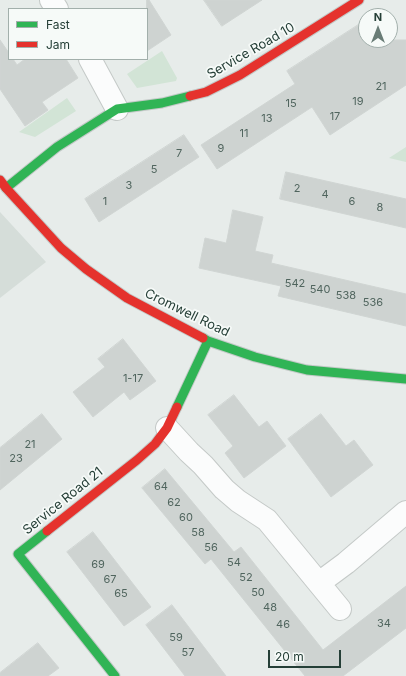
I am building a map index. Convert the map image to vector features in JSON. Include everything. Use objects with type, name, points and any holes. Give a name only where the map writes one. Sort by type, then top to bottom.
[{"type":"street","points":[[50,0],[56,8]]},
{"type":"street","name":"Service Road 10","points":[[3,184],[57,147],[117,109],[162,103],[206,92],[240,75],[359,0]]},
{"type":"street","points":[[91,60],[117,109]]},
{"type":"street","name":"Cromwell Road","points":[[3,184],[61,248],[86,269],[127,298],[208,341],[255,357],[307,370],[406,379]]},
{"type":"street","name":"Service Road 21","points":[[115,676],[18,554],[137,460],[155,444],[167,428],[208,341]]},
{"type":"street","points":[[167,428],[227,492],[238,502],[267,520],[340,609]]},
{"type":"street","points":[[319,583],[406,512]]},
{"type":"shaded area","points":[[0,212],[46,262],[0,298]]},
{"type":"green space","points":[[162,51],[177,78],[176,81],[137,88],[127,74]]},
{"type":"green space","points":[[67,98],[76,111],[35,137],[19,132]]},
{"type":"green space","points":[[406,147],[406,162],[389,158]]},
{"type":"building","points":[[147,0],[149,0],[171,35],[148,50],[148,8]]},
{"type":"building","points":[[204,0],[262,0],[222,26]]},
{"type":"building","points":[[358,25],[358,48],[398,48],[398,40],[406,40],[406,85],[330,135],[312,107],[217,169],[201,145],[295,84],[287,71]]},
{"type":"building","points":[[0,40],[8,52],[8,60],[14,60],[17,65],[24,60],[67,60],[78,78],[42,102],[48,110],[25,126],[0,89]]},
{"type":"building","points":[[184,135],[199,157],[99,222],[85,199]]},
{"type":"building","points":[[286,172],[406,199],[406,228],[280,199]]},
{"type":"building","points":[[233,210],[263,217],[255,251],[273,255],[271,263],[406,294],[406,326],[278,296],[281,286],[199,268],[205,238],[226,243]]},
{"type":"building","points":[[123,339],[156,381],[130,400],[124,392],[93,417],[73,392],[105,367],[98,359]]},
{"type":"building","points":[[234,395],[259,427],[267,421],[286,446],[244,478],[225,453],[233,446],[208,415]]},
{"type":"building","points":[[42,414],[62,439],[0,490],[0,448]]},
{"type":"building","points":[[321,414],[346,446],[354,440],[373,465],[331,497],[288,439]]},
{"type":"building","points":[[165,469],[234,552],[241,547],[323,650],[406,586],[406,628],[343,676],[305,676],[211,559],[205,564],[142,488]]},
{"type":"building","points":[[93,532],[151,607],[124,626],[67,552]]},
{"type":"building","points":[[172,605],[226,676],[185,676],[146,625]]},
{"type":"building","points":[[38,643],[59,668],[48,676],[0,676],[0,673]]},
{"type":"traffic: fast","points":[[6,188],[57,147],[117,109],[162,103],[190,96]]},
{"type":"traffic: fast","points":[[203,338],[255,357],[307,370],[406,379]]},
{"type":"traffic: fast","points":[[177,407],[208,341]]},
{"type":"traffic: fast","points":[[47,531],[18,554],[115,676]]},
{"type":"traffic: jam","points":[[190,96],[206,92],[240,75],[359,0]]},
{"type":"traffic: jam","points":[[0,180],[61,248],[86,269],[127,298],[203,338]]},
{"type":"traffic: jam","points":[[47,531],[155,444],[167,428],[177,407]]}]
